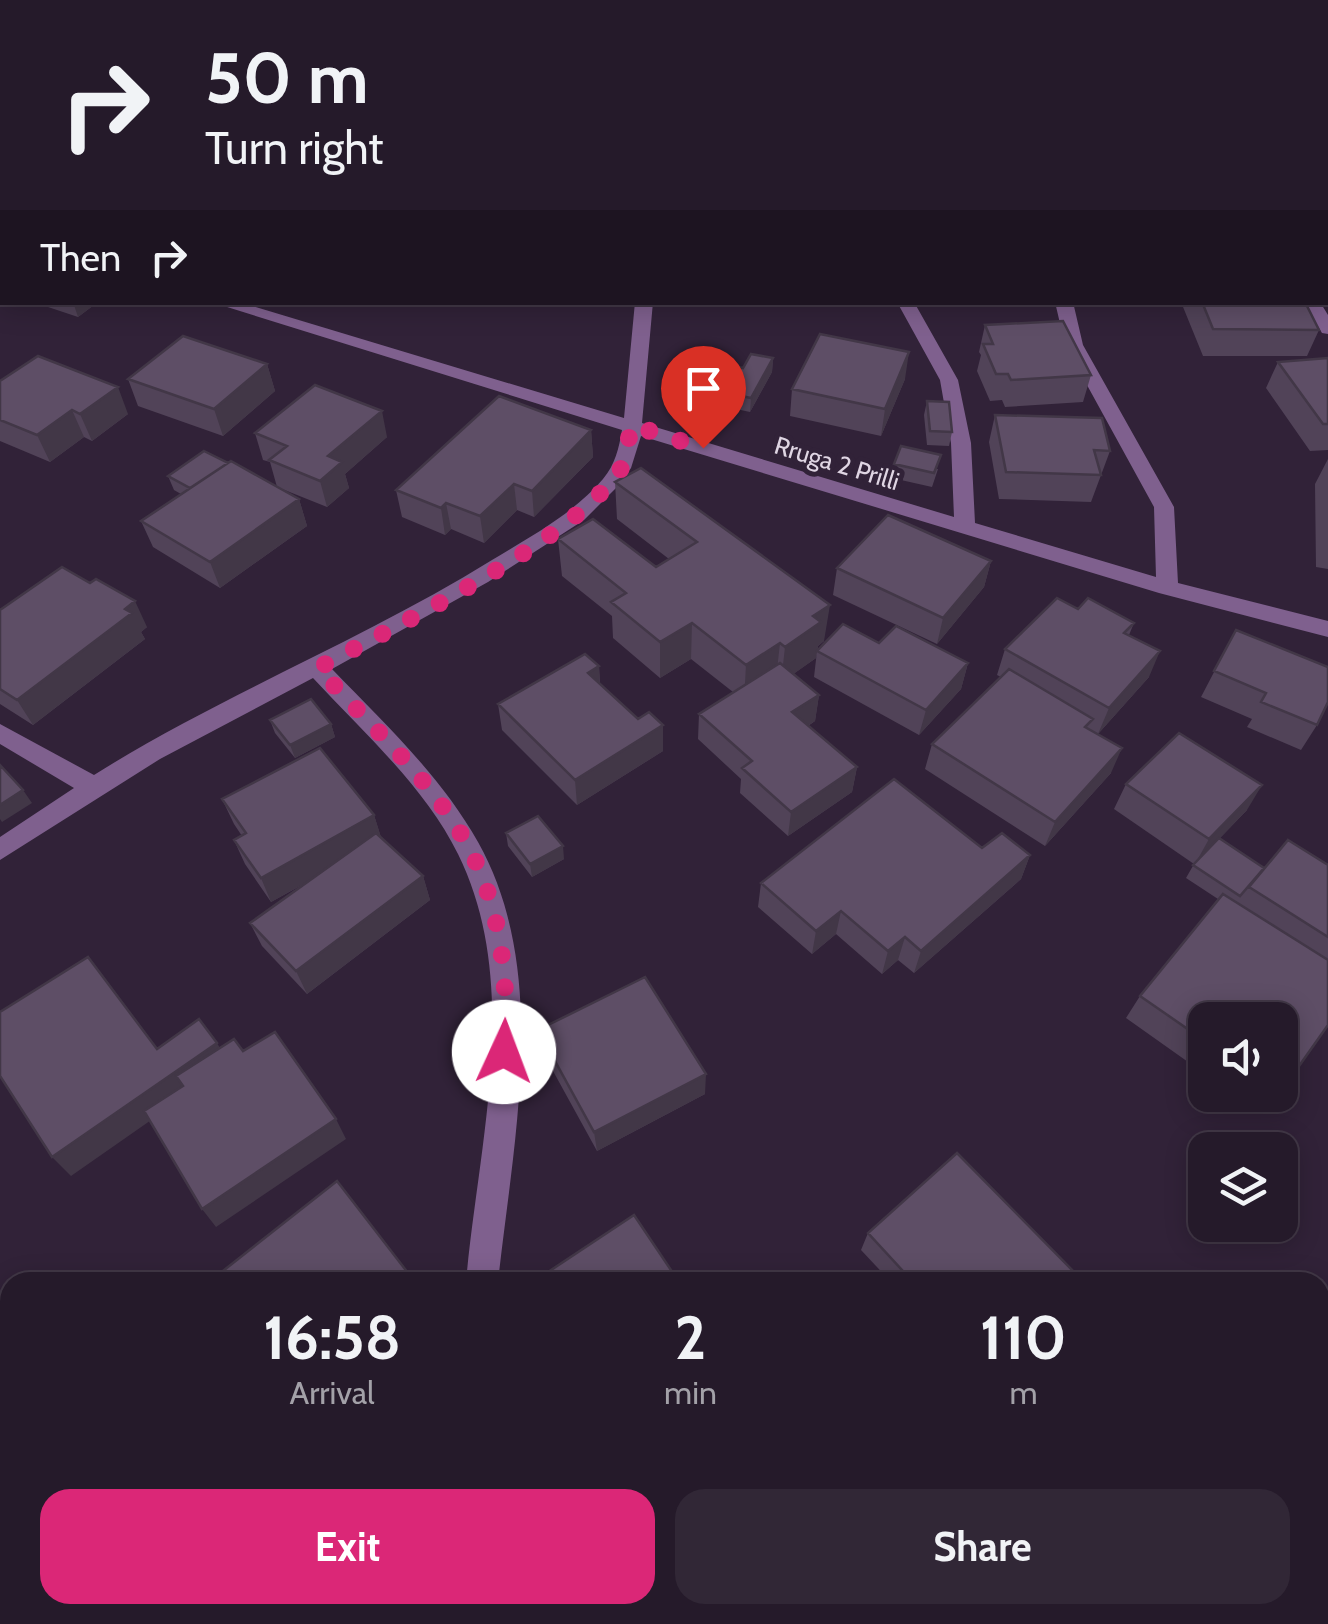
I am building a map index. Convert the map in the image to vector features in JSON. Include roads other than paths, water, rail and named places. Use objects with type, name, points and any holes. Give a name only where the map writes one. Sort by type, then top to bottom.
[{"type":"street","name":"Rruga 2 Prilli","points":[[229,305],[1167,588],[1328,628]]},
{"type":"street","points":[[0,850],[172,741],[469,586],[591,500],[622,467],[631,425],[644,305]]},
{"type":"street","points":[[907,305],[949,380],[961,443],[965,528]]},
{"type":"street","points":[[1065,305],[1074,345],[1164,507],[1167,588]]},
{"type":"street","points":[[1314,305],[1328,330]]},
{"type":"street","points":[[318,668],[419,778],[450,821],[470,850],[497,920],[507,1012],[483,1272]]},
{"type":"street","points":[[0,733],[94,787]]}]
